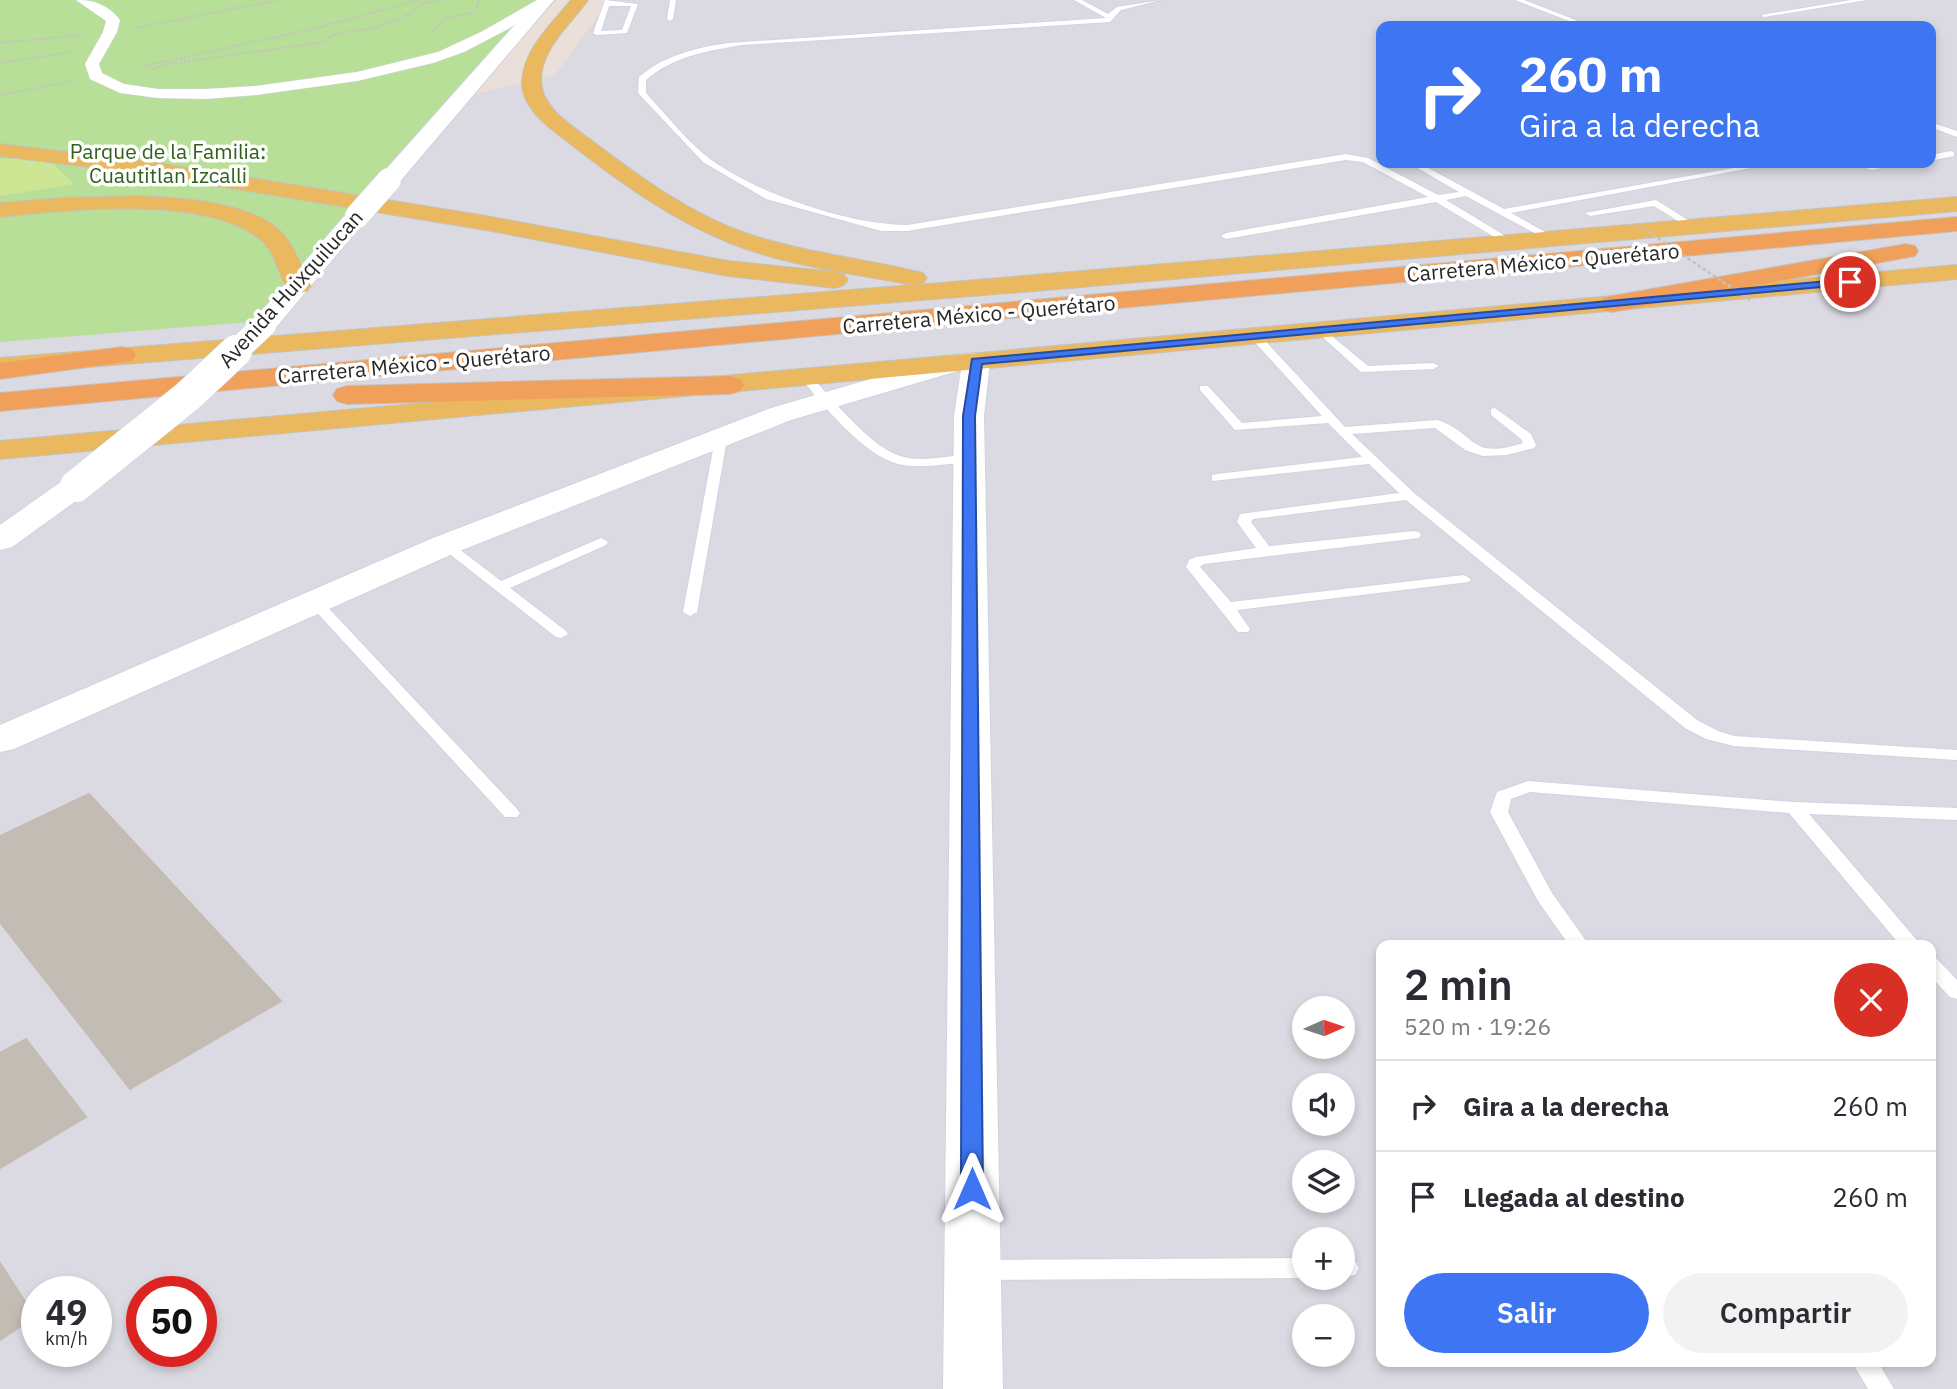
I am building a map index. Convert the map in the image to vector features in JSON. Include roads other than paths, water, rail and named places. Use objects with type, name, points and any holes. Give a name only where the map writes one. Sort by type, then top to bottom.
[{"type":"highway","points":[[1612,304],[1954,237]]},
{"type":"highway","name":"Carretera México - Querétaro","points":[[0,418],[258,397],[1954,237]]},
{"type":"highway","name":"Carretera México - Querétaro","points":[[0,402],[1123,302],[1954,237]]},
{"type":"highway","points":[[0,368],[122,355]]},
{"type":"highway","points":[[258,397],[730,385]]},
{"type":"main road","name":"Avenida Huixquilucan","points":[[0,540],[76,486],[188,396],[264,325],[546,0]]},
{"type":"main road","points":[[510,42],[579,1]]},
{"type":"main road","points":[[579,1],[536,55],[531,83],[540,107],[570,134],[641,188],[684,213],[740,239],[789,253],[906,278]]},
{"type":"main road","points":[[0,150],[56,154],[168,169],[418,210],[719,267],[797,278],[845,281],[906,278],[1035,283]]},
{"type":"main road","points":[[0,210],[85,202],[130,202],[170,205],[236,217],[259,226],[273,237],[298,286]]},
{"type":"main road","points":[[122,355],[1035,283],[1957,204]]},
{"type":"main road","points":[[0,450],[730,385],[818,389],[966,362],[1957,272]]},
{"type":"main road","points":[[966,362],[969,416],[973,1389]]},
{"type":"main road","points":[[0,740],[445,545],[782,414],[818,389]]},
{"type":"street","points":[[83,0],[113,20],[92,64],[95,76],[111,87],[154,95],[272,88],[365,76],[430,60],[480,39],[546,0]]},
{"type":"lane","points":[[670,19],[673,0]]},
{"type":"lane","points":[[1077,0],[1110,17]]},
{"type":"lane","points":[[1158,0],[1119,8],[1110,20],[1100,22],[742,43],[701,49],[655,67],[642,79],[642,93],[706,160],[769,197],[881,228],[907,228],[1346,157],[1365,160],[1376,166]]},
{"type":"lane","points":[[1518,0],[1575,21]]},
{"type":"lane","points":[[1764,15],[1864,0]]},
{"type":"lane","points":[[608,2],[635,4],[625,32],[597,33],[608,2]]},
{"type":"lane","points":[[1936,126],[1957,134]]},
{"type":"lane","points":[[1936,157],[1951,154]]},
{"type":"lane","points":[[1380,168],[1438,198],[1509,242]]},
{"type":"lane","points":[[1422,168],[1551,239]]},
{"type":"lane","points":[[1503,212],[1746,168]]},
{"type":"lane","points":[[1226,236],[1468,193]]},
{"type":"lane","points":[[1590,213],[1656,203],[1694,227]]},
{"type":"lane","points":[[1321,330],[1365,370],[1433,366]]},
{"type":"lane","points":[[1255,336],[1342,431],[1409,496],[1691,724],[1712,735],[1734,741],[1957,755]]},
{"type":"lane","points":[[1204,388],[1239,427],[1331,419]]},
{"type":"lane","points":[[818,389],[880,453],[896,460],[969,458]]},
{"type":"lane","points":[[1342,431],[1437,424],[1448,428],[1468,446],[1478,451],[1489,453],[1530,445],[1527,438],[1495,412]]},
{"type":"lane","points":[[690,612],[721,439]]},
{"type":"lane","points":[[1217,478],[1370,460]]},
{"type":"lane","points":[[1265,551],[1244,522],[1245,517],[1409,496]]},
{"type":"lane","points":[[1243,629],[1193,567],[1194,563],[1265,551],[1414,535]]},
{"type":"lane","points":[[500,587],[601,542]]},
{"type":"lane","points":[[445,545],[561,634]]},
{"type":"lane","points":[[1227,607],[1464,579]]},
{"type":"lane","points":[[315,602],[511,813]]},
{"type":"lane","points":[[1576,940],[1545,895],[1499,812],[1503,796],[1528,786],[1794,807],[1957,814]]},
{"type":"lane","points":[[1794,807],[1907,940]]},
{"type":"lane","points":[[1936,970],[1957,992]]},
{"type":"lane","points":[[972,1270],[1292,1268]]},
{"type":"lane","points":[[1867,1367],[1882,1389]]},
{"type":"park label","name":"Parque de la Familia: Cuautitlan Izcalli","points":[[168,164]]}]
